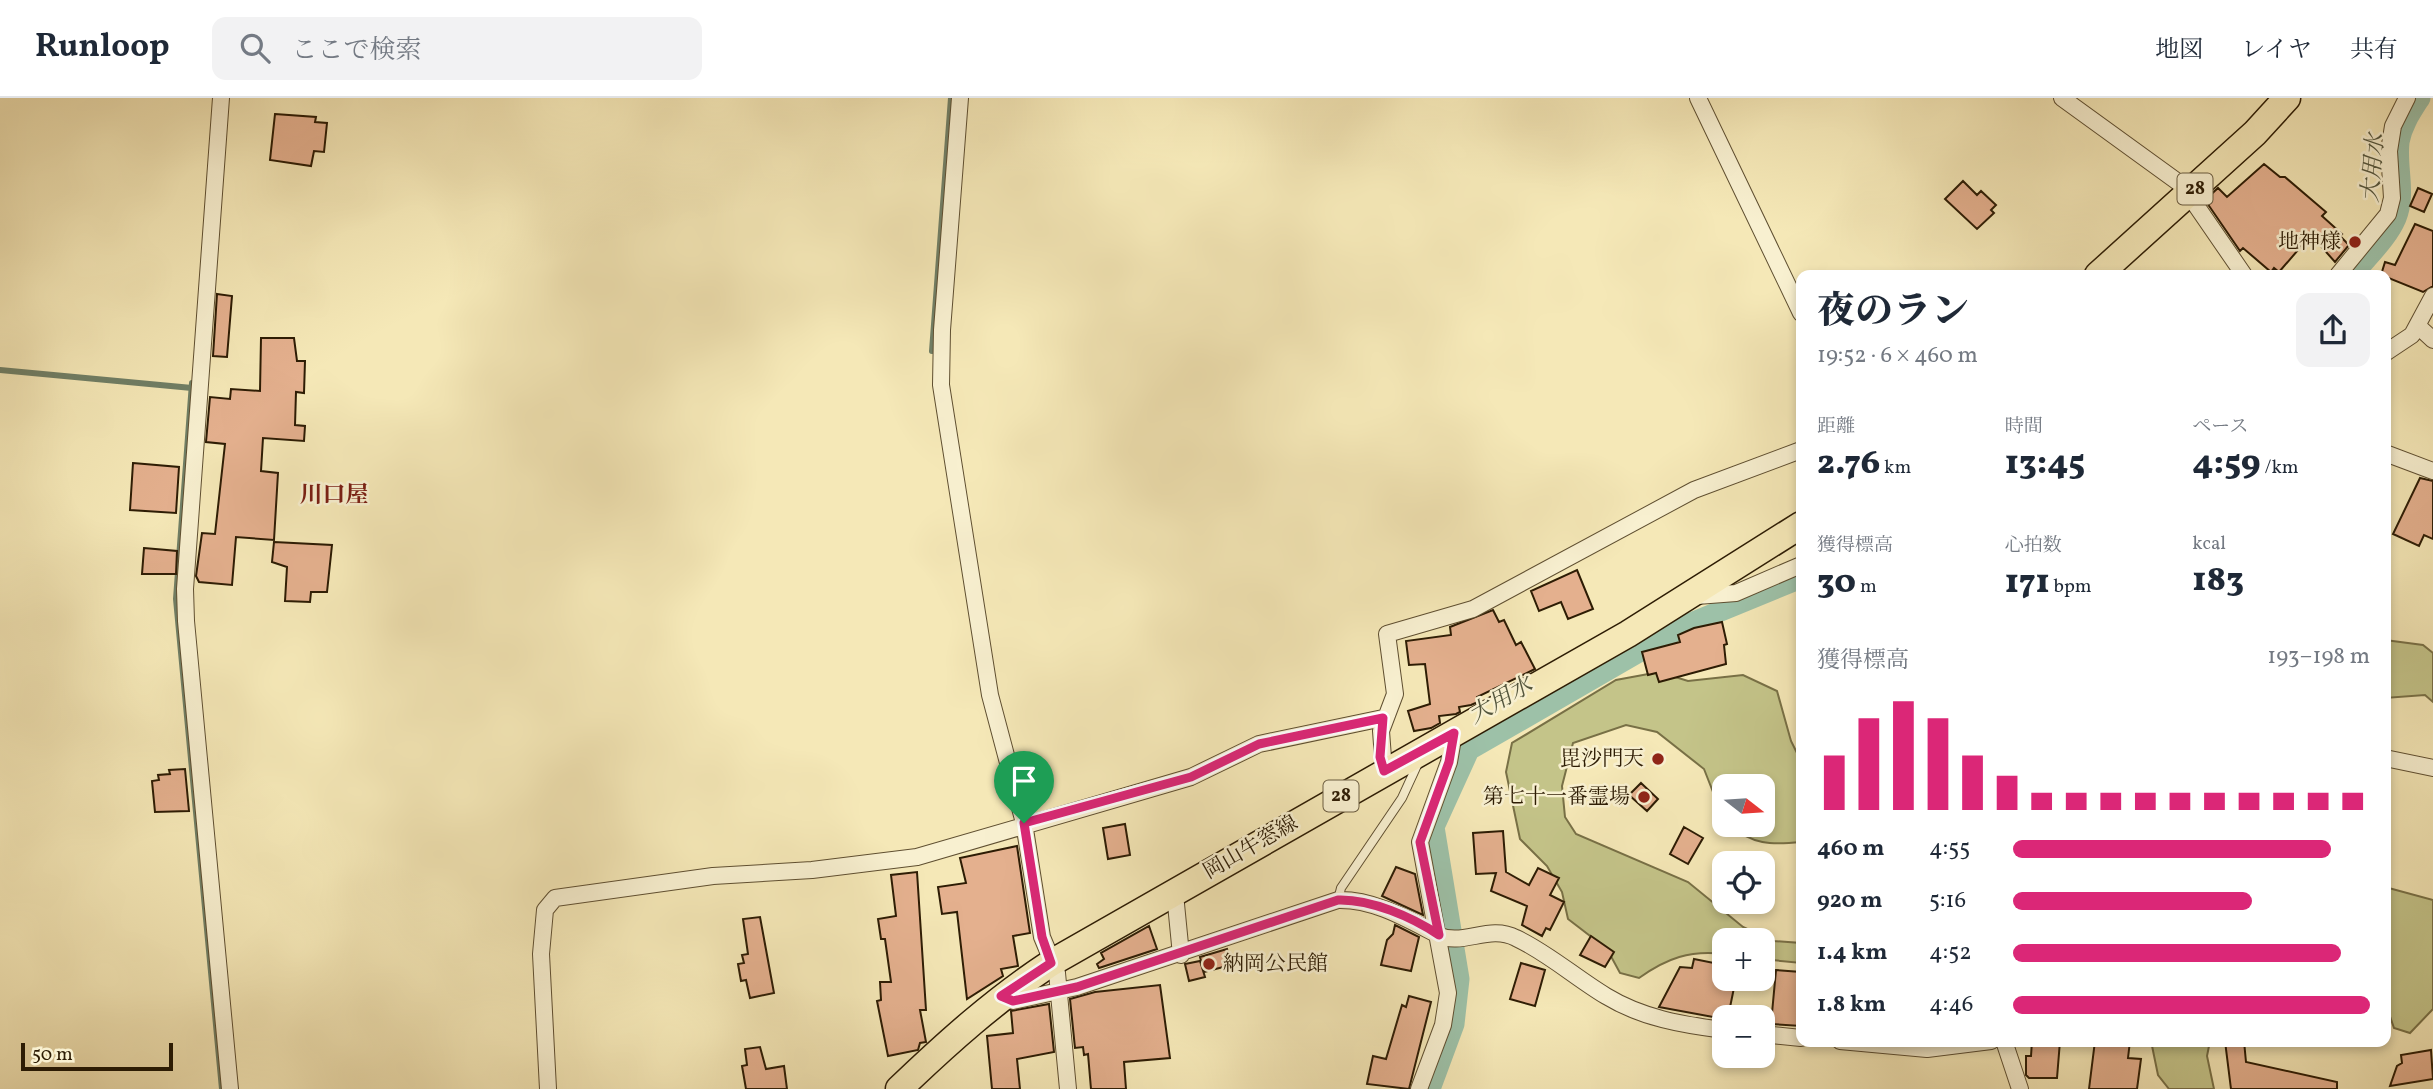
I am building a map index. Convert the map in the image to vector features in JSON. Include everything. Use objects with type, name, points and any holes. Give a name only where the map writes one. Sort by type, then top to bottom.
[{"type":"main road","name":"28","points":[[2104,270],[2190,194],[2287,98]]},
{"type":"main road","name":"岡山牛窓線","points":[[899,1089],[1001,996],[1051,963],[1692,596],[1796,528]]},
{"type":"street","points":[[221,98],[185,610],[230,1089]]},
{"type":"street","points":[[960,98],[942,330],[941,385],[990,695],[1024,823],[1042,937],[1060,990],[1068,1089]]},
{"type":"street","points":[[1699,98],[1796,302]]},
{"type":"street","points":[[2062,98],[2190,194],[2241,270]]},
{"type":"street","points":[[2342,270],[2388,214],[2392,198],[2389,151],[2393,126],[2407,98]]},
{"type":"street","points":[[2391,350],[2419,327],[2433,296]]},
{"type":"street","points":[[2419,327],[2433,340]]},
{"type":"street","points":[[1384,771],[1380,757],[1383,718],[1390,710],[1395,694],[1387,634],[1473,609],[1694,490],[1796,452]]},
{"type":"street","points":[[2391,455],[2433,471]]},
{"type":"street","points":[[1692,596],[1736,593],[1796,567]]},
{"type":"street","points":[[548,1089],[541,954],[545,910],[555,898],[713,876],[812,870],[917,857],[1024,823],[1191,777],[1259,744],[1383,718]]},
{"type":"street","points":[[1419,1089],[1443,1025],[1448,993],[1449,937],[1420,842],[1449,762],[1454,733]]},
{"type":"street","points":[[2391,759],[2433,768]]},
{"type":"street","points":[[1170,895],[1176,904],[1181,954]]},
{"type":"street","points":[[1001,996],[1013,1001],[1060,990],[1181,954],[1338,900],[1373,905],[1449,937],[1495,931],[1516,937],[1609,998],[1645,1015],[1712,1028]]},
{"type":"street","points":[[1775,1035],[1796,1037]]},
{"type":"street","points":[[1905,1047],[1943,1047]]},
{"type":"street","points":[[2006,1047],[2020,1089]]},
{"type":"lane","points":[[1338,900],[1341,888],[1402,798],[1419,761],[1419,751]]},
{"type":"green space","points":[[2391,641],[2423,645],[2433,653],[2433,702],[2425,695],[2391,698]]},
{"type":"green space","points":[[1659,672],[1688,681],[1743,675],[1777,691],[1796,751],[1796,842],[1762,842],[1748,837],[1775,837],[1775,774],[1712,774],[1712,789],[1704,769],[1657,732],[1626,725],[1573,743],[1562,786],[1565,817],[1576,834],[1688,882],[1712,902],[1712,914],[1727,914],[1745,928],[1712,928],[1712,953],[1679,957],[1659,965],[1639,978],[1620,973],[1607,949],[1568,919],[1562,892],[1547,866],[1520,839],[1506,772],[1512,743],[1616,680]]},
{"type":"green space","points":[[2391,889],[2433,900],[2433,1009],[2410,1033],[2394,1028],[2391,1019]]},
{"type":"green space","points":[[1775,941],[1796,943],[1796,962],[1775,960]]},
{"type":"green space","points":[[2152,1047],[2209,1047],[2207,1056],[2214,1089],[2169,1089],[2158,1075]]},
{"type":"building","points":[[275,114],[316,117],[315,122],[327,123],[324,152],[314,151],[311,166],[270,160]]},
{"type":"building","points":[[2264,164],[2280,177],[2285,177],[2326,212],[2322,216],[2342,234],[2340,236],[2349,245],[2335,262],[2311,235],[2281,270],[2269,270],[2243,248],[2240,251],[2205,200],[2218,188],[2227,197]]},
{"type":"building","points":[[1963,181],[1977,195],[1981,191],[1996,205],[1991,210],[1994,213],[1977,229],[1945,199]]},
{"type":"building","points":[[2418,188],[2432,194],[2424,212],[2410,206]]},
{"type":"building","points":[[2415,224],[2433,231],[2433,286],[2423,292],[2391,279],[2391,270],[2383,270],[2385,262],[2395,265]]},
{"type":"building","points":[[217,294],[232,296],[227,357],[213,356]]},
{"type":"building","points":[[261,338],[294,338],[297,361],[305,361],[304,393],[296,392],[295,425],[305,426],[304,441],[263,438],[261,471],[278,473],[274,540],[236,537],[232,585],[199,582],[196,576],[202,533],[215,534],[225,444],[206,442],[210,397],[230,399],[231,389],[260,391]]},
{"type":"building","points":[[133,463],[179,467],[176,513],[130,510]]},
{"type":"building","points":[[2420,478],[2433,481],[2433,539],[2424,535],[2419,546],[2393,534]]},
{"type":"building","points":[[274,542],[332,545],[327,592],[311,592],[310,602],[285,601],[287,567],[272,562]]},
{"type":"building","points":[[144,548],[177,551],[176,574],[142,574]]},
{"type":"building","points":[[1577,570],[1593,609],[1568,619],[1561,602],[1539,611],[1531,591]]},
{"type":"building","points":[[1493,610],[1499,622],[1504,620],[1516,645],[1521,642],[1535,669],[1477,697],[1478,702],[1459,707],[1460,712],[1456,714],[1439,716],[1440,723],[1431,728],[1414,731],[1408,711],[1430,704],[1425,664],[1409,665],[1406,641],[1451,635],[1450,627]]},
{"type":"building","points":[[1722,622],[1727,644],[1724,645],[1726,664],[1659,682],[1656,673],[1648,675],[1642,652],[1680,642],[1678,635],[1694,628]]},
{"type":"building","points":[[185,769],[189,811],[155,812],[152,781],[159,780],[158,775],[170,774],[169,770]]},
{"type":"building","name":"第七十一番霊場","points":[[1641,783],[1658,799],[1647,811],[1629,795]]},
{"type":"building","points":[[1125,824],[1130,855],[1108,859],[1103,828]]},
{"type":"building","points":[[1684,827],[1703,838],[1688,864],[1670,854]]},
{"type":"building","points":[[1503,831],[1506,872],[1529,885],[1538,868],[1559,878],[1550,895],[1564,902],[1550,930],[1546,928],[1542,936],[1522,925],[1527,906],[1491,891],[1496,873],[1476,874],[1473,833]]},
{"type":"building","points":[[1017,846],[1030,933],[1013,936],[1018,966],[1001,969],[1003,976],[967,999],[957,912],[942,914],[938,887],[966,883],[960,858]]},
{"type":"building","points":[[1396,867],[1415,874],[1423,915],[1382,896]]},
{"type":"building","points":[[917,872],[926,1010],[920,1010],[926,1042],[920,1043],[918,1050],[888,1056],[877,1001],[881,1000],[880,982],[891,982],[885,939],[881,939],[878,919],[896,916],[891,875]]},
{"type":"building","points":[[760,917],[774,993],[750,998],[746,980],[741,981],[738,964],[744,963],[742,955],[748,954],[743,919]]},
{"type":"building","points":[[1395,925],[1419,937],[1411,971],[1381,965],[1387,940],[1393,934]]},
{"type":"building","points":[[1149,926],[1157,949],[1099,968],[1097,964],[1104,959],[1101,953]]},
{"type":"building","points":[[1591,936],[1614,952],[1605,967],[1580,955]]},
{"type":"building","points":[[1227,949],[1231,965],[1204,972],[1200,957]]},
{"type":"building","points":[[1694,959],[1712,963],[1712,991],[1733,991],[1730,1005],[1712,1005],[1712,1017],[1659,1007],[1680,967],[1692,968]]},
{"type":"building","points":[[1200,961],[1205,977],[1189,981],[1185,964]]},
{"type":"building","points":[[1521,963],[1545,970],[1535,1006],[1510,999]]},
{"type":"building","points":[[1776,970],[1796,972],[1796,1026],[1775,1024],[1775,1005],[1773,1005]]},
{"type":"building","points":[[1160,985],[1170,1058],[1124,1062],[1126,1089],[1091,1089],[1088,1054],[1084,1055],[1083,1047],[1075,1048],[1070,999],[1095,992]]},
{"type":"building","points":[[1409,996],[1431,1002],[1409,1089],[1367,1084],[1373,1056],[1386,1059],[1402,1005],[1406,1007]]},
{"type":"building","points":[[1049,1004],[1054,1052],[1017,1059],[1020,1089],[992,1089],[987,1036],[1013,1033],[1011,1011]]},
{"type":"building","points":[[760,1047],[766,1069],[784,1066],[787,1089],[746,1089],[742,1066],[747,1065],[745,1049]]},
{"type":"building","points":[[2032,1047],[2060,1047],[2057,1078],[2029,1078],[2026,1075],[2026,1056],[2031,1056]]},
{"type":"building","points":[[2094,1047],[2129,1047],[2128,1058],[2141,1059],[2137,1089],[2089,1089]]},
{"type":"building","points":[[2226,1047],[2245,1047],[2246,1062],[2337,1082],[2337,1089],[2231,1089]]},
{"type":"building","points":[[2431,1050],[2433,1079],[2390,1086],[2397,1066],[2402,1063],[2401,1055]]},
{"type":"waterway","points":[[932,351],[951,98]]},
{"type":"waterway","name":"大用水","points":[[2357,270],[2382,241],[2396,218],[2401,190],[2398,152],[2400,136],[2420,98]]},
{"type":"waterway","points":[[0,370],[192,388]]},
{"type":"waterway","points":[[192,383],[176,599],[222,1089]]},
{"type":"waterway","name":"大用水","points":[[1430,1089],[1454,1024],[1459,979],[1434,827],[1469,750],[1684,626],[1796,580]]},
{"type":"place","name":"地神様","points":[[2355,242]]},
{"type":"place","name":"毘沙門天","points":[[1658,759]]},
{"type":"place","name":"第七十一番霊場","points":[[1644,797]]},
{"type":"place","name":"納岡公民館","points":[[1209,964]]},
{"type":"district","name":"川口屋","points":[[334,496]]},
{"type":"route","points":[[1383,718],[1380,757],[1384,771],[1454,733],[1449,762],[1420,842],[1439,935],[1427,927],[1373,905],[1338,900],[1316,910],[1077,987],[1013,1001],[1001,996],[1051,963],[1042,937],[1024,823],[1191,777],[1259,744],[1363,721],[1383,718]]}]
